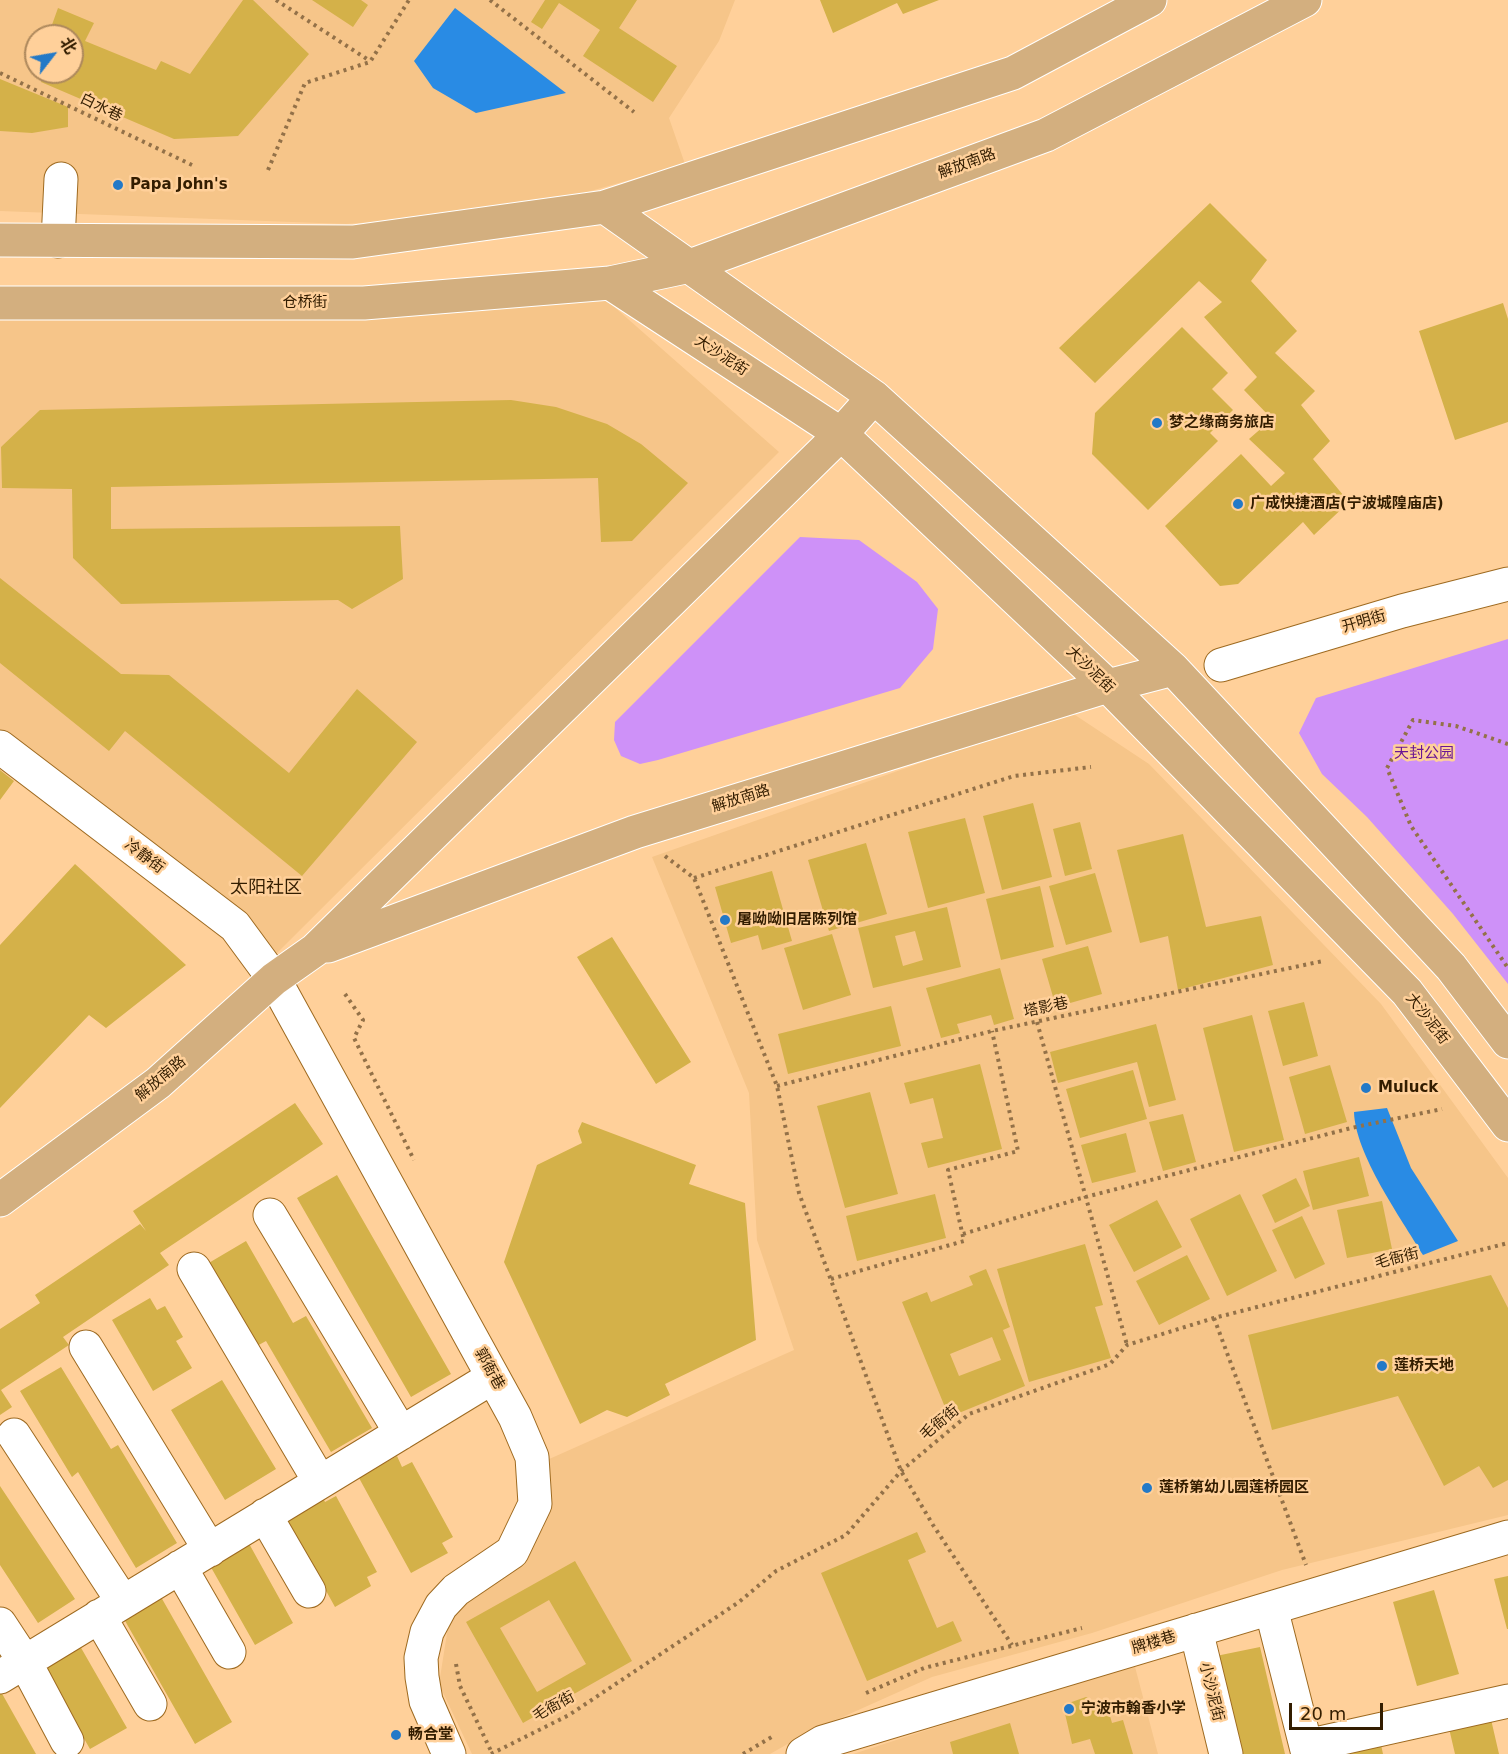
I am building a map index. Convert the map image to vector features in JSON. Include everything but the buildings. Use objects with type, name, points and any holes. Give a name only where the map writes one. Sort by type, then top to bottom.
[{"type":"main road","points":[[0,240],[353,242],[605,207],[1013,73],[1150,0]]},
{"type":"main road","name":"解放南路","points":[[610,283],[690,266],[1046,135],[1305,0]]},
{"type":"main road","points":[[605,207],[874,397],[1173,669],[1451,967],[1508,1042]]},
{"type":"main road","name":"仓桥街","points":[[0,303],[364,303],[610,283]]},
{"type":"main road","name":"大沙泥街","points":[[610,283],[841,434],[1108,686],[1407,992],[1508,1125]]},
{"type":"main road","name":"解放南路","points":[[0,1200],[158,1083],[274,979],[315,951],[841,434],[874,397]]},
{"type":"main road","name":"解放南路","points":[[315,951],[634,832],[1108,686],[1173,669]]},
{"type":"street","points":[[58,242],[61,179]]},
{"type":"street","name":"开明街","points":[[1221,664],[1402,611],[1508,584]]},
{"type":"street","name":"冷静街","points":[[0,747],[235,926],[274,979]]},
{"type":"street","name":"郭衙巷","points":[[274,979],[515,1417],[532,1457],[535,1504],[512,1552],[456,1590],[441,1606],[427,1632],[422,1658],[426,1701],[449,1754]]},
{"type":"street","points":[[270,1215],[401,1433]]},
{"type":"street","points":[[194,1269],[320,1482]]},
{"type":"street","points":[[86,1347],[210,1550]]},
{"type":"street","points":[[12,1669],[493,1377]]},
{"type":"street","points":[[14,1435],[111,1609],[150,1704]]},
{"type":"street","points":[[265,1515],[309,1591]]},
{"type":"street","name":"牌楼巷","points":[[803,1754],[823,1742],[1508,1537]]},
{"type":"street","points":[[180,1567],[229,1652]]},
{"type":"street","points":[[1271,1608],[1307,1750],[1508,1701]]},
{"type":"street","points":[[0,1624],[12,1669],[67,1741]]},
{"type":"street","name":"小沙泥街","points":[[1196,1630],[1226,1754]]},
{"type":"path","points":[[276,0],[370,62]]},
{"type":"path","points":[[268,170],[305,83],[370,62],[409,0]]},
{"type":"path","points":[[490,0],[634,112]]},
{"type":"path","name":"白水巷","points":[[0,73],[192,165]]},
{"type":"path","points":[[1508,744],[1456,726],[1413,720],[1387,768],[1411,826],[1508,968]]},
{"type":"path","points":[[694,878],[1014,776],[1091,767]]},
{"type":"path","points":[[634,832],[694,878],[777,1086],[799,1193],[901,1470],[933,1525],[1012,1645]]},
{"type":"path","name":"塔影巷","points":[[777,1086],[992,1031],[1323,961]]},
{"type":"path","points":[[1037,1022],[1127,1345]]},
{"type":"path","points":[[831,1279],[964,1241],[948,1170],[1018,1151],[992,1031]]},
{"type":"path","points":[[963,1234],[1087,1197],[1351,1128],[1442,1109]]},
{"type":"path","name":"毛衙街","points":[[491,1754],[569,1715],[739,1602],[776,1571],[846,1535],[901,1470],[969,1413],[1027,1395],[1110,1364],[1127,1345],[1214,1318],[1508,1244]]},
{"type":"path","points":[[1214,1318],[1317,1594]]},
{"type":"shaded area","points":[[0,0],[735,0],[719,41],[669,118],[685,164],[521,211],[346,224],[0,211]]},
{"type":"shaded area","points":[[603,297],[779,452],[275,955],[0,733],[0,313]]},
{"type":"shaded area","points":[[1069,711],[1149,764],[1381,1004],[1508,1178],[1508,1515],[1282,1570],[1092,1633],[932,1677],[807,1733],[770,1754],[472,1754],[439,1684],[451,1608],[523,1551],[544,1527],[550,1482],[547,1460],[794,1350],[757,1240],[749,1093],[652,857]]},
{"type":"shaded area","name":"宁波市翰香小学","points":[[1134,1663],[1158,1754],[853,1754]]},
{"type":"green space","points":[[800,537],[859,540],[917,582],[938,609],[933,649],[900,688],[658,760],[640,764],[621,756],[614,740],[615,722]]},
{"type":"green space","name":"天封公园","points":[[1508,639],[1508,984],[1453,914],[1367,817],[1322,774],[1299,733],[1316,698]]},
{"type":"water","points":[[455,8],[566,93],[476,113],[433,88],[414,61]]},
{"type":"water","points":[[1387,1108],[1411,1168],[1458,1241],[1423,1255],[1370,1166],[1356,1129],[1354,1112]]},
{"type":"place","name":"Papa John's","points":[[118,185]]},
{"type":"place","name":"梦之缘商务旅店","points":[[1157,423]]},
{"type":"place","name":"广成快捷酒店(宁波城隍庙店)","points":[[1238,504]]},
{"type":"place","name":"屠呦呦旧居陈列馆","points":[[725,920]]},
{"type":"place","name":"Muluck","points":[[1366,1088]]},
{"type":"place","name":"莲桥天地","points":[[1382,1366]]},
{"type":"place","name":"莲桥第幼儿园莲桥园区","points":[[1147,1488]]},
{"type":"place","name":"宁波市翰香小学","points":[[1069,1709]]},
{"type":"place","name":"畅合堂","points":[[396,1735]]},
{"type":"district","name":"太阳社区","points":[[266,888]]}]
